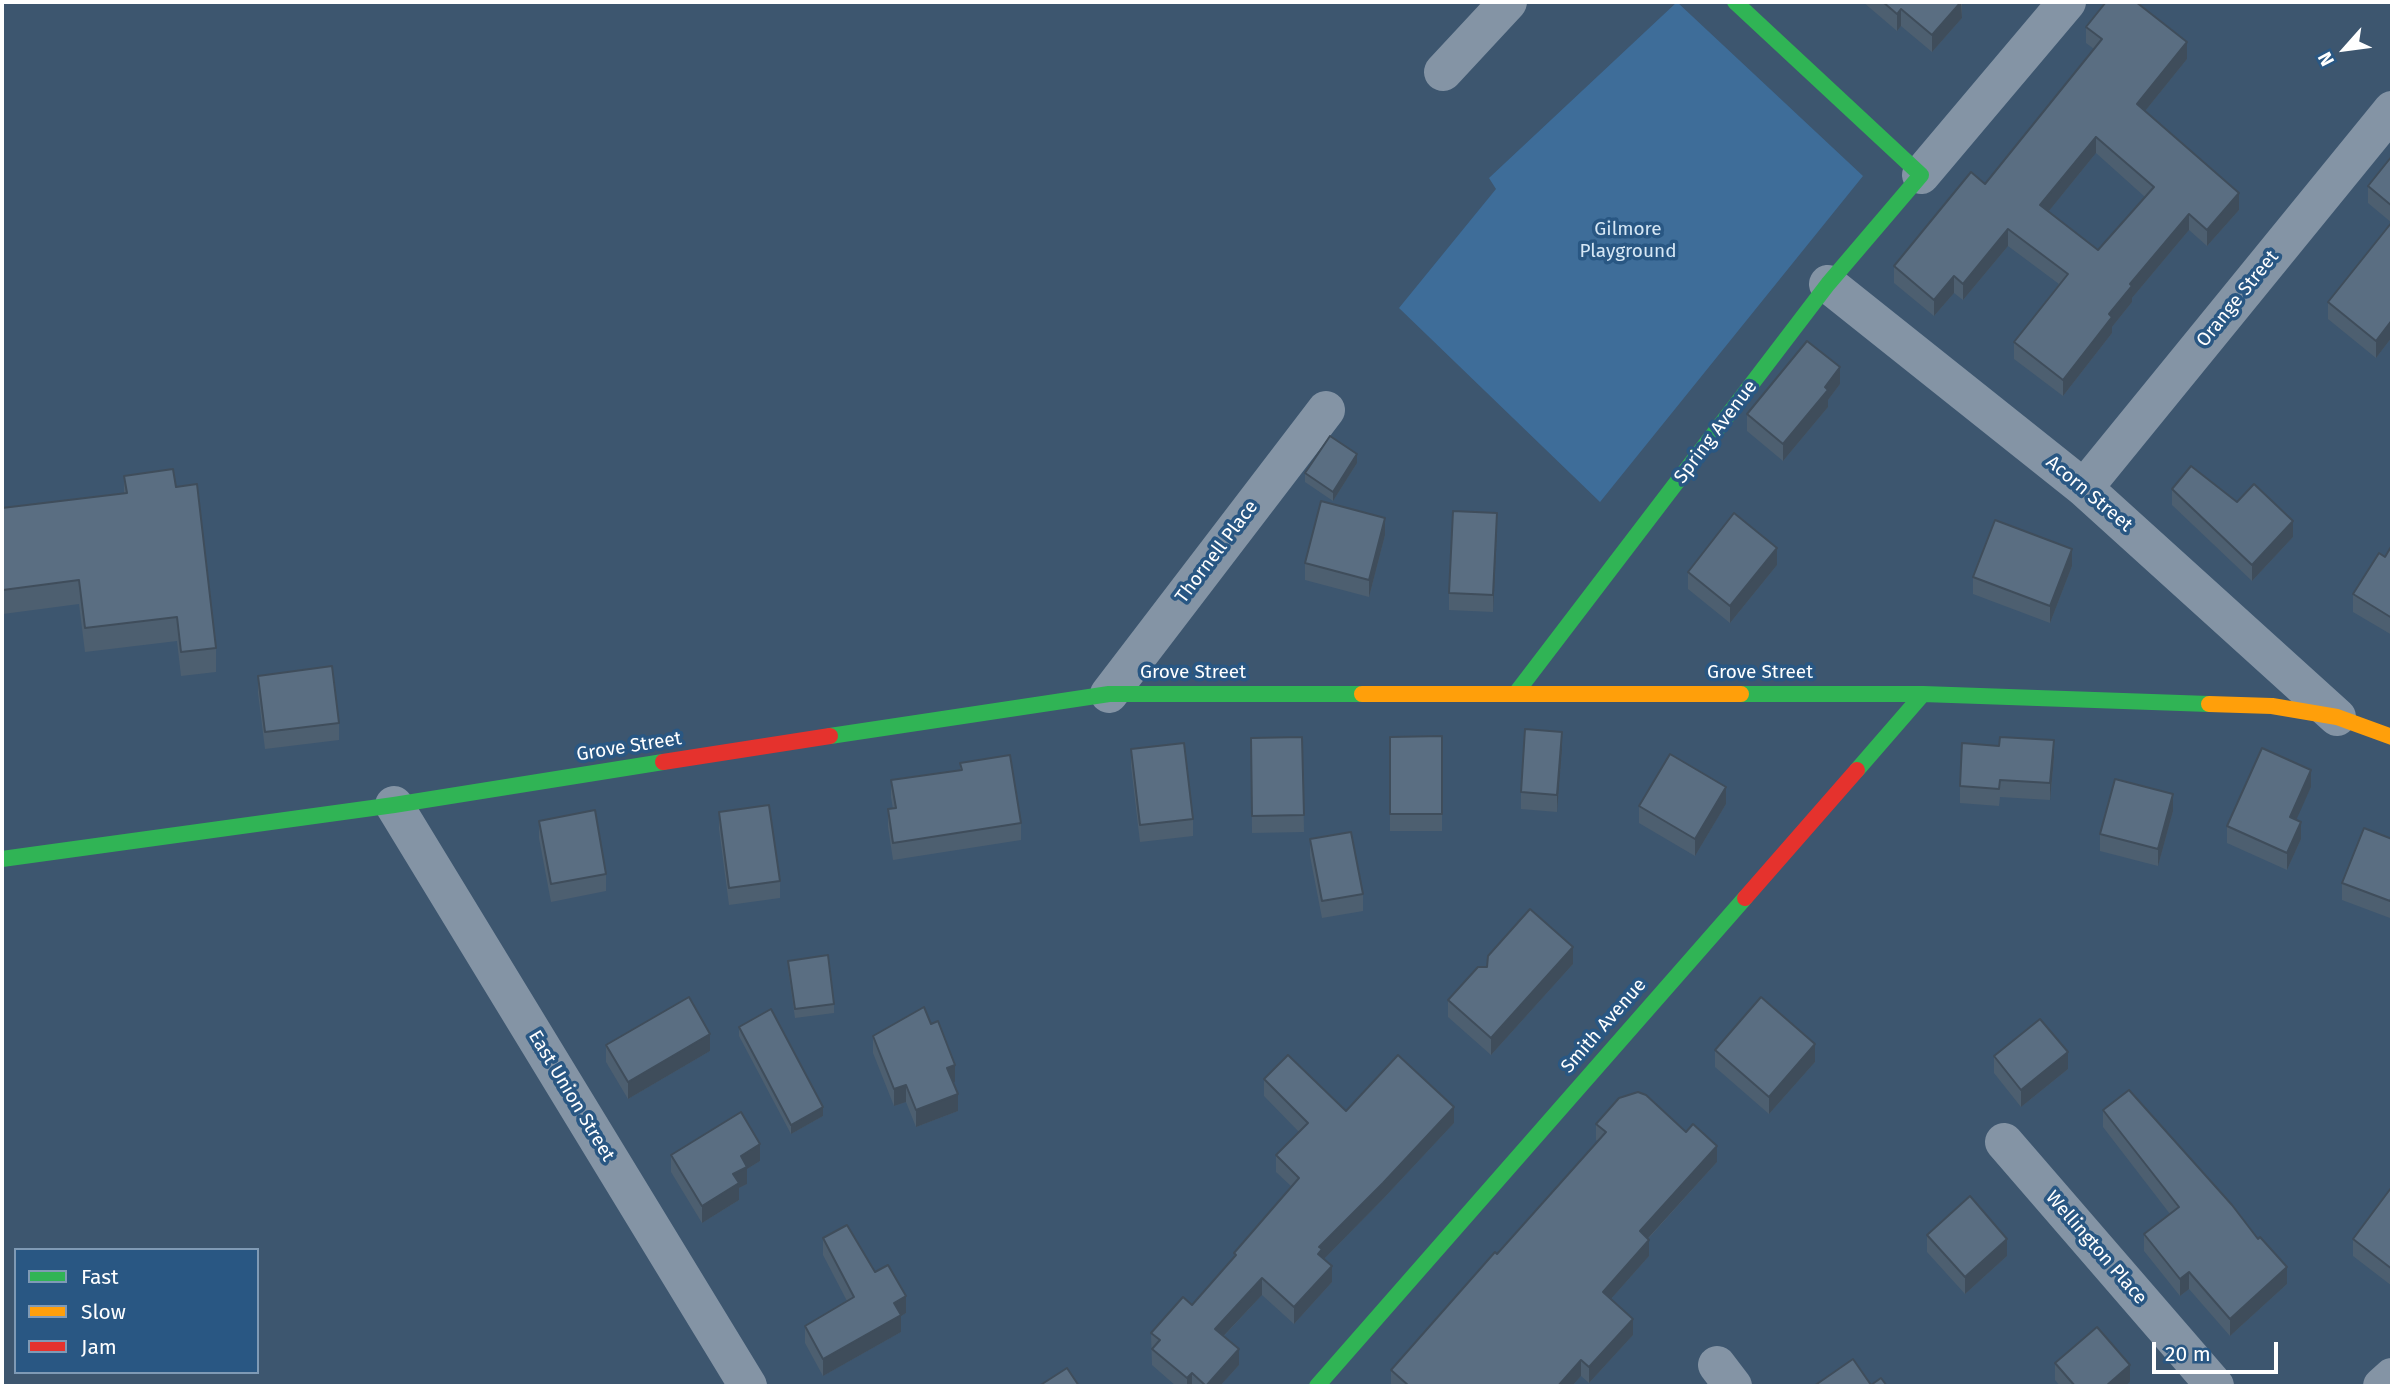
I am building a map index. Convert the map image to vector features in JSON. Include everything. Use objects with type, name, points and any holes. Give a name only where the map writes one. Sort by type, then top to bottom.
[{"type":"main road","points":[[1735,2],[1921,175]]},
{"type":"main road","name":"Spring Avenue","points":[[1516,693],[1828,284],[1921,175]]},
{"type":"main road","name":"Grove Street","points":[[2,859],[394,805],[1109,694],[1923,694],[2272,706],[2337,717],[2392,737]]},
{"type":"main road","name":"Smith Avenue","points":[[1317,1386],[1923,694]]},
{"type":"street","points":[[1443,72],[1508,2]]},
{"type":"street","name":"Spring Avenue","points":[[1921,175],[2067,2]]},
{"type":"street","name":"Orange Street","points":[[2084,488],[2392,110]]},
{"type":"street","name":"Acorn Street","points":[[1828,284],[2084,488],[2337,717]]},
{"type":"street","name":"Thornell Place","points":[[1109,694],[1326,410]]},
{"type":"street","name":"East Union Street","points":[[394,805],[748,1386]]},
{"type":"street","name":"Wellington Place","points":[[2004,1142],[2215,1386]]},
{"type":"street","points":[[2382,1386],[2392,1377]]},
{"type":"green space","name":"Gilmore Playground","points":[[1677,2],[1863,176],[1600,502],[1399,308],[1496,189],[1489,178]]},
{"type":"building","points":[[1883,2],[1961,2],[1932,35],[1901,9],[1897,14]]},
{"type":"building","points":[[2106,2],[2136,2],[2187,42],[2137,104],[2239,193],[2207,230],[2189,214],[2130,284],[2132,286],[2109,314],[2112,317],[2063,380],[2014,342],[2068,274],[2008,229],[1963,284],[1954,276],[1934,300],[1894,266],[1971,172],[1985,184],[2102,39],[2086,27]],"holes":[[[2096,137],[2154,187],[2098,250],[2040,205]]]},
{"type":"building","points":[[2392,156],[2392,206],[2368,186]]},
{"type":"building","points":[[2392,222],[2392,320],[2376,341],[2328,302]]},
{"type":"building","points":[[1807,341],[1840,367],[1825,387],[1828,390],[1783,444],[1747,414]]},
{"type":"building","points":[[1330,436],[1357,454],[1333,492],[1305,473]]},
{"type":"building","points":[[2191,466],[2237,502],[2254,484],[2293,521],[2252,565],[2172,489]]},
{"type":"building","points":[[173,469],[176,487],[197,484],[216,648],[181,652],[177,617],[85,628],[79,580],[3,590],[2,508],[127,493],[124,476]]},
{"type":"building","points":[[1321,501],[1385,518],[1369,580],[1305,563]]},
{"type":"building","points":[[1453,511],[1497,513],[1493,595],[1449,593]]},
{"type":"building","points":[[1734,513],[1777,548],[1730,606],[1688,572]]},
{"type":"building","points":[[1995,520],[2072,549],[2050,606],[1973,577]]},
{"type":"building","points":[[2392,545],[2392,618],[2353,594],[2379,553],[2385,557]]},
{"type":"building","points":[[332,666],[339,723],[265,732],[258,676]]},
{"type":"building","points":[[1525,729],[1562,732],[1557,795],[1521,792]]},
{"type":"building","points":[[1442,736],[1442,814],[1390,814],[1390,737]]},
{"type":"building","points":[[1302,737],[1304,815],[1252,816],[1251,738]]},
{"type":"building","points":[[2000,737],[2054,740],[2050,783],[2000,780],[1999,789],[1960,786],[1962,743],[1999,746]]},
{"type":"building","points":[[1184,743],[1193,819],[1140,825],[1131,749]]},
{"type":"building","points":[[2262,748],[2311,770],[2290,817],[2301,822],[2287,853],[2227,826]]},
{"type":"building","points":[[1670,754],[1726,787],[1695,839],[1639,806]]},
{"type":"building","points":[[1010,755],[1021,823],[893,843],[888,809],[896,808],[891,780],[962,770],[960,763]]},
{"type":"building","points":[[2115,779],[2173,794],[2158,849],[2100,834]]},
{"type":"building","points":[[769,805],[780,881],[729,888],[719,812]]},
{"type":"building","points":[[595,810],[606,874],[551,884],[539,821]]},
{"type":"building","points":[[2364,828],[2392,839],[2390,901],[2342,883]]},
{"type":"building","points":[[1351,832],[1363,894],[1322,901],[1310,839]]},
{"type":"building","points":[[1530,909],[1573,947],[1491,1038],[1448,1000],[1478,967],[1487,967],[1488,956]]},
{"type":"building","points":[[828,955],[834,1004],[795,1009],[788,961]]},
{"type":"building","points":[[689,997],[710,1034],[628,1082],[606,1045]]},
{"type":"building","points":[[1761,997],[1815,1044],[1769,1097],[1715,1050]]},
{"type":"building","points":[[924,1007],[931,1024],[938,1021],[955,1065],[947,1068],[958,1094],[916,1110],[906,1085],[894,1089],[873,1036]]},
{"type":"building","points":[[771,1009],[823,1107],[791,1125],[739,1027]]},
{"type":"building","points":[[2040,1019],[2068,1052],[2021,1090],[1994,1056]]},
{"type":"building","points":[[1288,1055],[1346,1111],[1398,1055],[1454,1107],[1319,1247],[1322,1249],[1318,1254],[1332,1266],[1294,1307],[1262,1278],[1215,1329],[1239,1349],[1206,1386],[1192,1373],[1187,1378],[1152,1349],[1160,1340],[1151,1333],[1183,1297],[1192,1305],[1299,1178],[1276,1155],[1308,1123],[1264,1079]]},
{"type":"building","points":[[2129,1090],[2232,1205],[2258,1239],[2260,1237],[2287,1267],[2230,1319],[2189,1272],[2180,1279],[2144,1234],[2179,1207],[2103,1110]]},
{"type":"building","points":[[1638,1092],[1646,1095],[1686,1132],[1693,1124],[1717,1146],[1640,1231],[1649,1240],[1603,1292],[1633,1319],[1589,1367],[1581,1360],[1558,1386],[1409,1386],[1391,1370],[1606,1132],[1596,1124],[1619,1098]]},
{"type":"building","points":[[741,1112],[760,1144],[741,1156],[747,1167],[733,1174],[739,1183],[702,1206],[671,1155]]},
{"type":"building","points":[[2392,1189],[2392,1269],[2353,1239]]},
{"type":"building","points":[[1970,1196],[2007,1239],[1965,1277],[1927,1235]]},
{"type":"building","points":[[847,1225],[875,1272],[888,1265],[906,1296],[894,1303],[901,1315],[823,1359],[805,1326],[854,1297],[823,1238]]},
{"type":"building","points":[[2097,1327],[2130,1365],[2106,1386],[2075,1386],[2055,1363]]},
{"type":"building","points":[[1853,1359],[1871,1385],[1881,1378],[1887,1386],[1814,1386]]},
{"type":"building","points":[[1067,1368],[1079,1386],[1039,1386]]},
{"type":"traffic: fast","points":[[1516,693],[1828,284],[1921,175],[1735,2]]},
{"type":"traffic: fast","points":[[830,736],[1109,694],[1362,694]]},
{"type":"traffic: fast","points":[[1741,694],[1923,694],[2209,704]]},
{"type":"traffic: fast","points":[[1857,770],[1923,694]]},
{"type":"traffic: fast","points":[[2,859],[394,805],[663,762]]},
{"type":"traffic: fast","points":[[1317,1386],[1745,898]]},
{"type":"traffic: slow","points":[[1362,694],[1741,694]]},
{"type":"traffic: slow","points":[[2209,704],[2272,706],[2337,717],[2392,737]]},
{"type":"traffic: jam","points":[[663,762],[830,736]]},
{"type":"traffic: jam","points":[[1745,898],[1857,770]]}]
